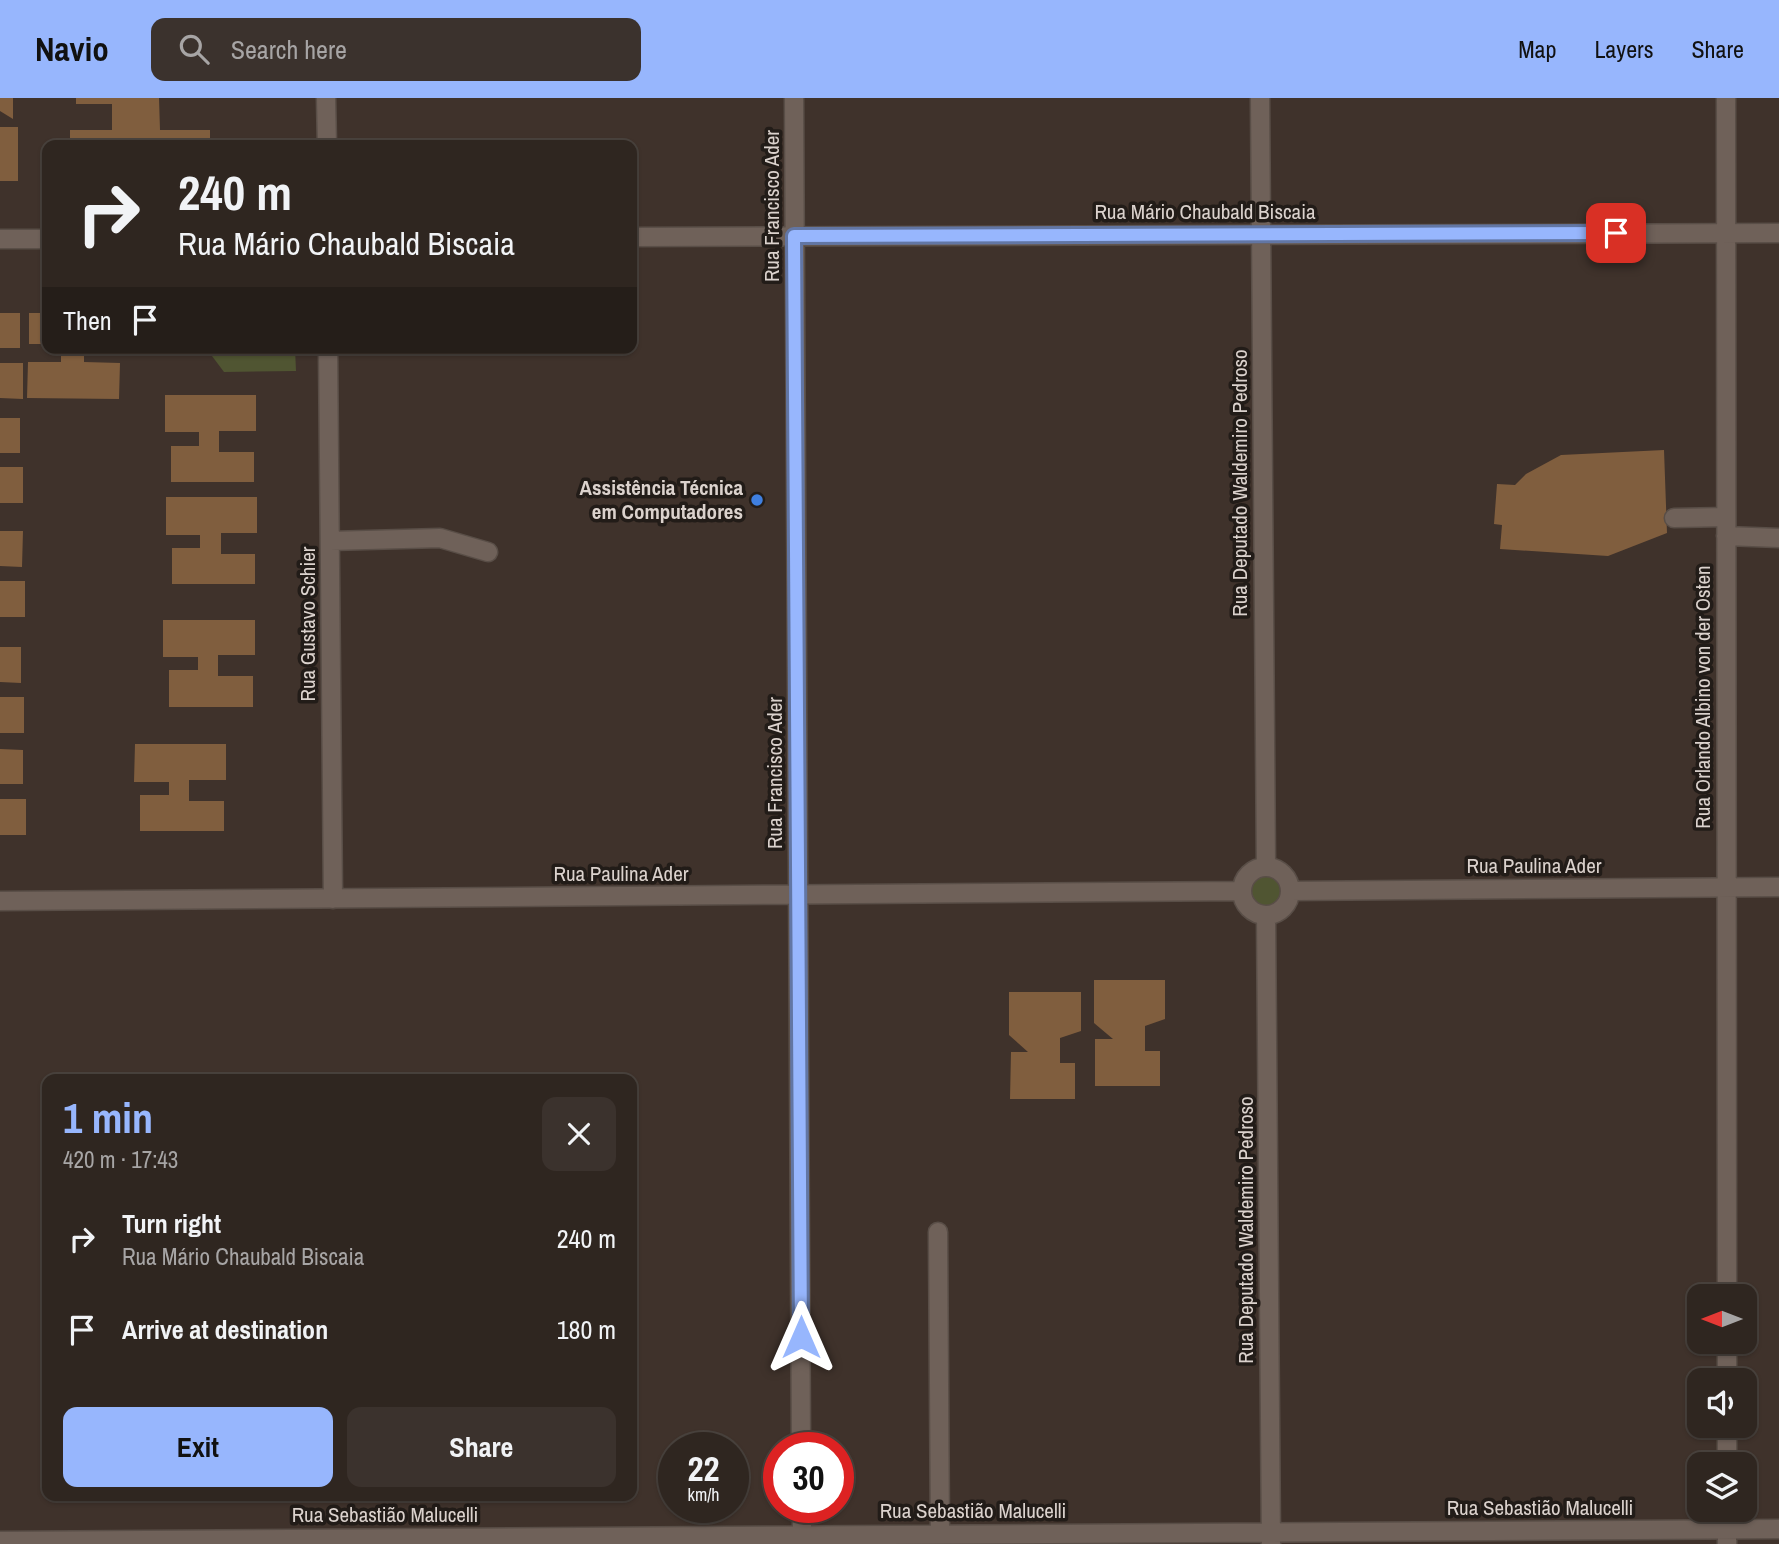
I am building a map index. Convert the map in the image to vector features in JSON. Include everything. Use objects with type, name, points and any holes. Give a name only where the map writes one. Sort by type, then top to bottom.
[{"type":"street","points":[[326,98],[327,140]]},
{"type":"street","name":"Rua Francisco Ader","points":[[794,98],[801,1432]]},
{"type":"street","name":"Rua Deputado Waldemiro Pedroso","points":[[1260,98],[1266,867]]},
{"type":"street","name":"Rua Orlando Albino von der Osten","points":[[1726,98],[1727,1284]]},
{"type":"street","name":"Rua Mário Chaubald Biscaia","points":[[637,236],[1779,233]]},
{"type":"street","points":[[0,239],[42,239]]},
{"type":"street","name":"Rua Gustavo Schier","points":[[328,354],[333,899]]},
{"type":"street","points":[[1674,518],[1726,517]]},
{"type":"street","points":[[1726,536],[1779,538]]},
{"type":"street","points":[[330,541],[440,538],[488,551]]},
{"type":"street","points":[[1266,867],[1283,874],[1290,891],[1283,908],[1266,915],[1247,905],[1242,891],[1249,874],[1266,867]]},
{"type":"street","name":"Rua Paulina Ader","points":[[1290,891],[1779,887]]},
{"type":"street","name":"Rua Paulina Ader","points":[[0,901],[1242,891]]},
{"type":"street","name":"Rua Deputado Waldemiro Pedroso","points":[[1266,915],[1271,1538]]},
{"type":"street","points":[[938,1232],[940,1534]]},
{"type":"street","name":"Rua Sebastião Malucelli","points":[[0,1541],[802,1540],[940,1534],[1271,1538],[1727,1537],[1779,1529]]},
{"type":"green space","points":[[210,354],[295,354],[296,371],[224,372]]},
{"type":"green space","points":[[1266,873],[1278,879],[1284,891],[1278,903],[1266,909],[1254,903],[1248,891],[1254,879]]},
{"type":"building","points":[[0,98],[13,98],[13,119],[0,111]]},
{"type":"building","points":[[76,98],[159,98],[160,130],[210,130],[210,140],[70,140],[70,130],[112,130],[112,104],[76,104]]},
{"type":"building","points":[[0,127],[18,127],[18,181],[0,181]]},
{"type":"building","points":[[0,313],[20,313],[20,348],[0,348]]},
{"type":"building","points":[[29,313],[42,313],[42,344],[29,344]]},
{"type":"building","points":[[61,354],[84,354],[84,362],[120,363],[119,399],[27,398],[28,362],[61,362]]},
{"type":"building","points":[[0,363],[23,363],[23,399],[0,398]]},
{"type":"building","points":[[165,395],[256,395],[256,431],[219,431],[219,452],[254,452],[254,482],[171,482],[171,446],[199,446],[199,432],[165,432]]},
{"type":"building","points":[[0,418],[20,418],[20,453],[0,453]]},
{"type":"building","points":[[1664,450],[1667,533],[1608,556],[1500,549],[1502,525],[1494,524],[1497,484],[1515,485],[1526,474],[1561,455]]},
{"type":"building","points":[[0,467],[23,467],[23,503],[0,503]]},
{"type":"building","points":[[166,497],[257,497],[257,533],[221,533],[221,554],[255,554],[255,584],[172,584],[172,548],[200,548],[200,535],[166,535]]},
{"type":"building","points":[[0,531],[23,531],[22,567],[0,566]]},
{"type":"building","points":[[0,581],[25,581],[25,617],[0,617]]},
{"type":"building","points":[[163,620],[255,620],[255,655],[218,655],[218,676],[253,676],[253,707],[169,707],[169,670],[198,670],[198,657],[163,657]]},
{"type":"building","points":[[0,647],[21,647],[21,683],[0,682]]},
{"type":"building","points":[[0,697],[24,697],[24,733],[0,733]]},
{"type":"building","points":[[135,744],[226,744],[226,780],[189,780],[189,801],[224,801],[224,831],[140,831],[140,795],[169,795],[169,782],[134,782]]},
{"type":"building","points":[[0,749],[23,750],[23,784],[0,784]]},
{"type":"building","points":[[0,799],[26,799],[26,835],[0,835]]},
{"type":"building","points":[[1094,980],[1165,980],[1165,1019],[1145,1026],[1145,1051],[1160,1051],[1160,1086],[1095,1086],[1095,1039],[1113,1039],[1094,1023]]},
{"type":"building","points":[[1009,992],[1081,992],[1081,1031],[1060,1038],[1060,1063],[1075,1063],[1075,1099],[1010,1099],[1011,1052],[1028,1052],[1009,1035]]},
{"type":"place","name":"Assistência Técnica em Computadores","points":[[757,500]]},
{"type":"route","points":[[801,1337],[794,236],[1616,233]]}]
